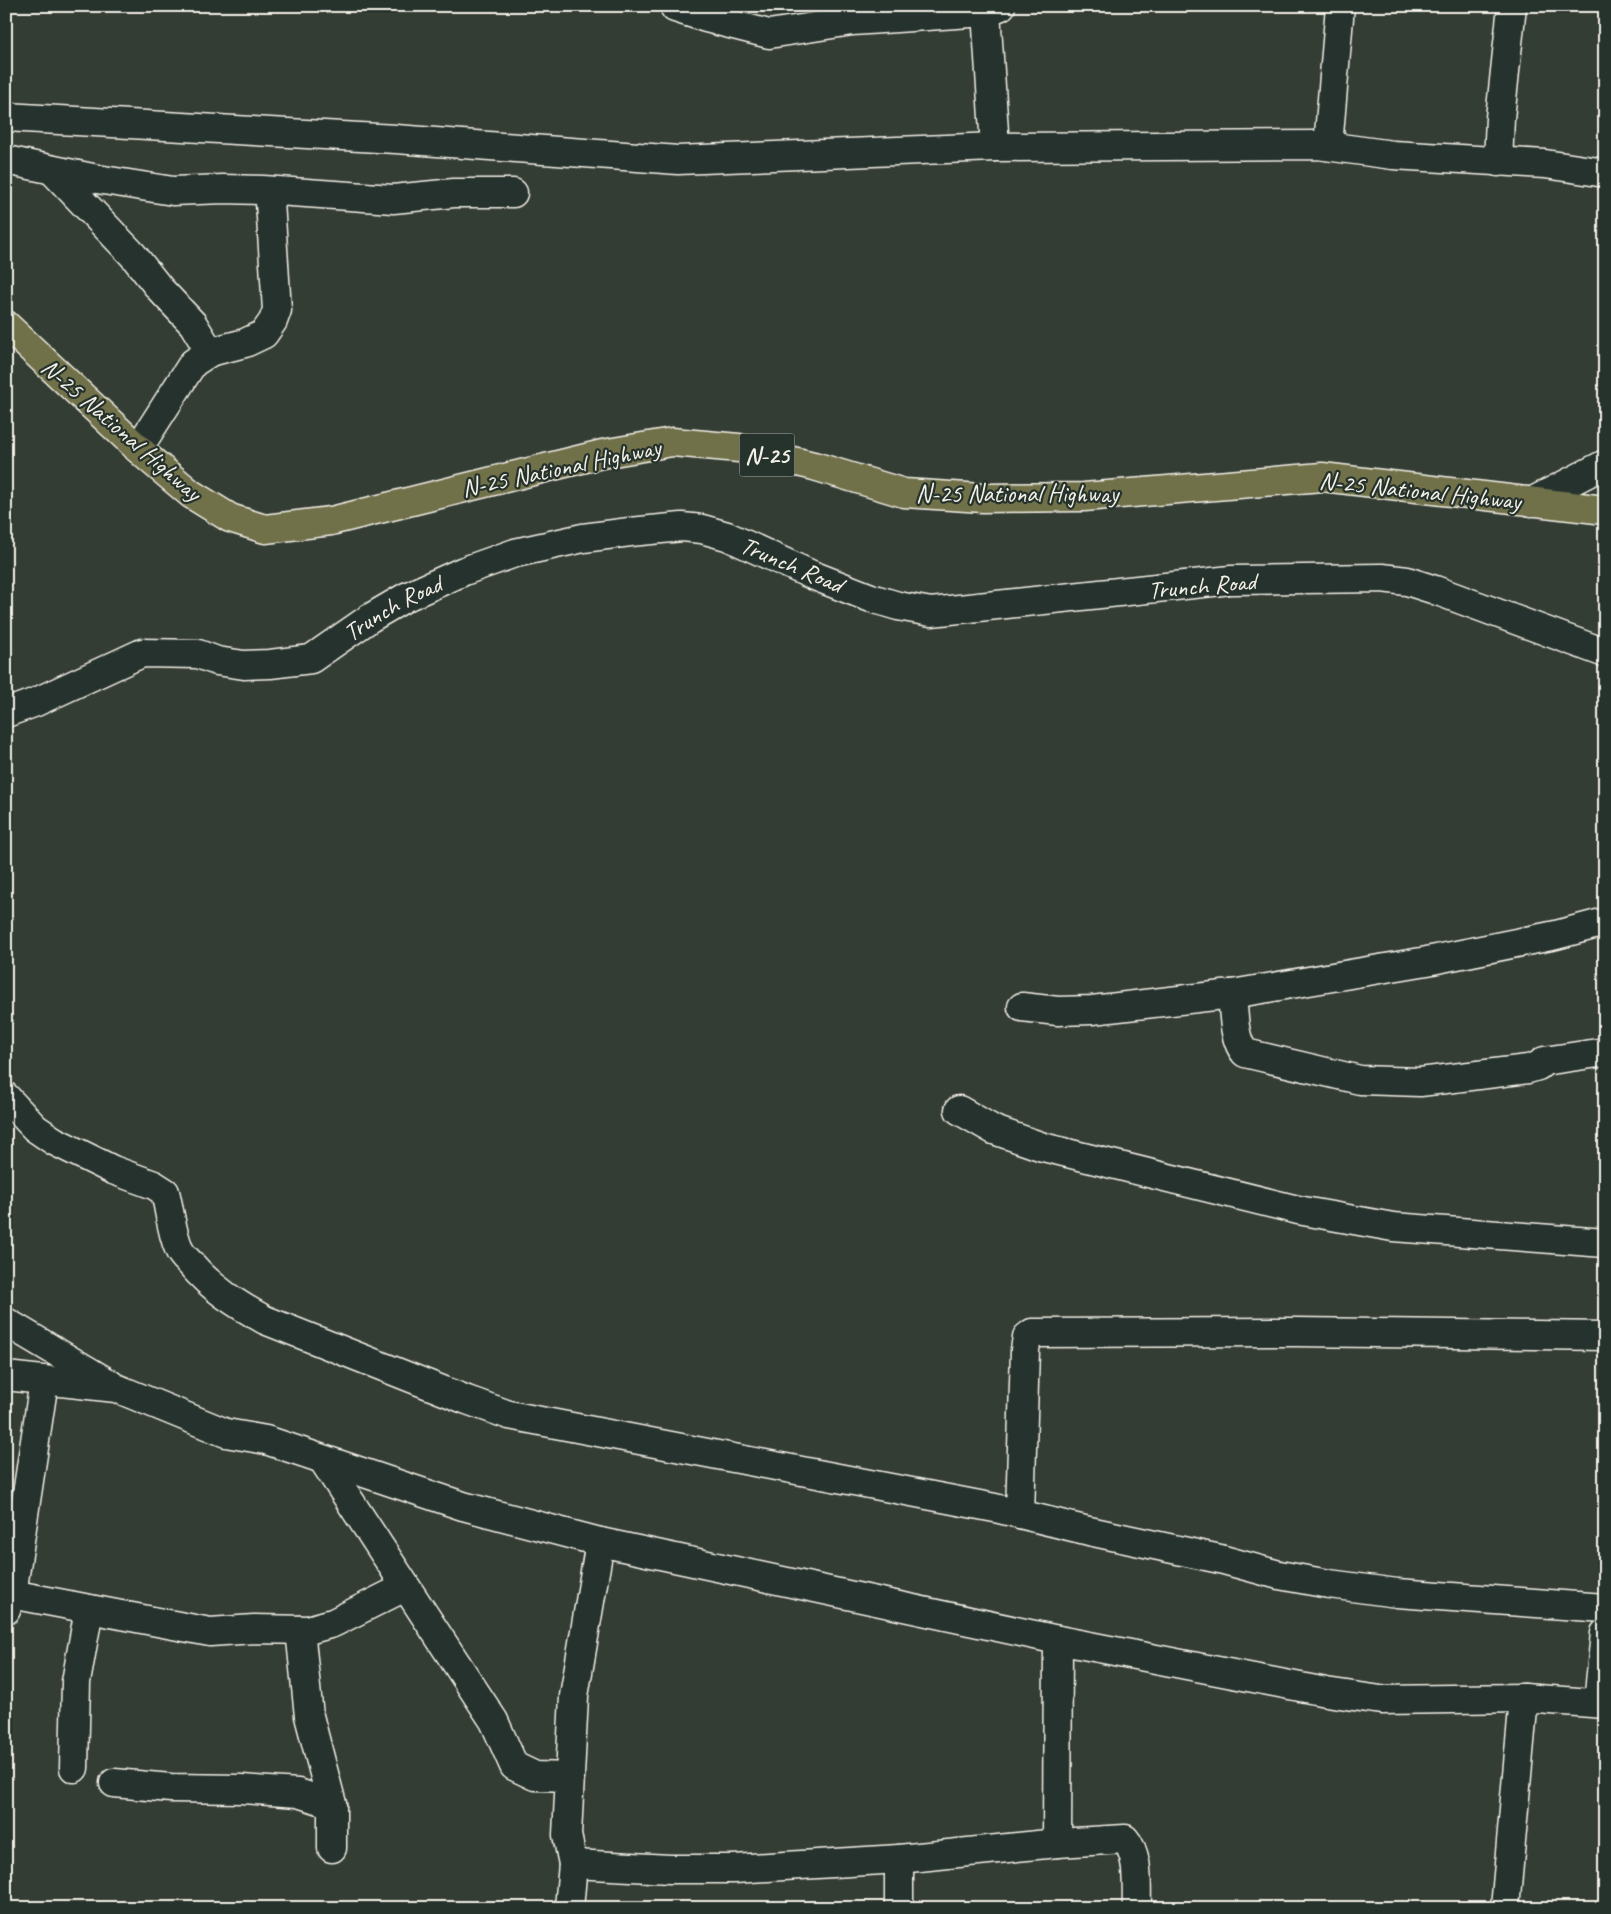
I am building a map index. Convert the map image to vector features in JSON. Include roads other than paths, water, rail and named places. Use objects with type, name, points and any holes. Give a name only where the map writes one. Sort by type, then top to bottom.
[{"type":"highway","name":"N-25 National Highway","points":[[6,325],[138,449],[191,494],[230,518],[265,528],[330,521],[602,454],[672,442],[739,448],[814,466],[904,493],[983,498],[1084,497],[1322,477],[1605,510]]},
{"type":"street","points":[[674,6],[675,8],[706,18],[769,34],[852,21],[991,8],[994,147]]},
{"type":"street","points":[[1328,146],[1340,6]]},
{"type":"street","points":[[1498,162],[1500,118],[1512,6]]},
{"type":"street","points":[[6,117],[386,139],[678,160],[994,147],[1318,145],[1392,155],[1545,164],[1605,173]]},
{"type":"street","points":[[6,160],[97,179],[173,191],[223,189],[394,199],[454,193],[513,193]]},
{"type":"street","points":[[52,170],[133,255],[160,289],[193,324],[210,352]]},
{"type":"street","points":[[138,449],[193,363],[210,352],[245,343],[264,334],[273,321],[277,310],[270,202],[272,191]]},
{"type":"street","points":[[1531,502],[1605,464]]},
{"type":"street","name":"Trunch Road","points":[[6,712],[36,702],[142,653],[198,654],[217,661],[244,666],[311,660],[370,618],[406,596],[464,571],[516,553],[583,538],[682,527],[727,536],[812,575],[871,598],[898,606],[931,612],[1231,580],[1382,578],[1407,581],[1435,590],[1605,653]]},
{"type":"street","points":[[1022,1007],[1058,1011],[1092,1010],[1232,994],[1427,961],[1556,935],[1605,922]]},
{"type":"street","points":[[1232,994],[1237,1038],[1239,1047],[1245,1053],[1360,1080],[1430,1080],[1528,1069],[1538,1066],[1544,1061],[1605,1052]]},
{"type":"street","points":[[6,1097],[35,1128],[54,1141],[113,1170],[154,1185],[165,1192],[171,1214],[173,1233],[180,1251],[211,1286],[235,1303],[265,1320],[467,1400],[510,1414],[985,1506],[1220,1559],[1279,1575],[1329,1584],[1397,1593],[1605,1608]]},
{"type":"street","points":[[959,1110],[994,1130],[1043,1146],[1298,1210],[1394,1227],[1605,1242]]},
{"type":"street","points":[[6,1322],[116,1388],[226,1433],[266,1440],[463,1506],[600,1542],[1058,1640],[1316,1690],[1382,1700],[1524,1698],[1601,1703],[1605,1633]]},
{"type":"street","points":[[1020,1514],[1025,1350],[1027,1337],[1032,1333],[1296,1332],[1605,1336]]},
{"type":"street","points":[[6,1376],[116,1388]]},
{"type":"street","points":[[44,1381],[8,1599],[89,1609],[204,1631],[308,1630],[333,1623],[405,1587]]},
{"type":"street","points":[[323,1460],[494,1721],[514,1766],[535,1776],[570,1777]]},
{"type":"street","points":[[569,1908],[573,1864],[567,1835],[574,1696],[600,1542]]},
{"type":"street","points":[[74,1768],[76,1682],[89,1609]]},
{"type":"street","points":[[300,1630],[309,1716],[332,1804],[332,1848]]},
{"type":"street","points":[[1058,1640],[1058,1843]]},
{"type":"street","points":[[1505,1908],[1524,1698]]},
{"type":"street","points":[[114,1783],[171,1788],[242,1789],[298,1793],[332,1804]]},
{"type":"street","points":[[573,1864],[670,1869],[734,1869],[899,1859],[1058,1843],[1125,1839],[1132,1847],[1135,1864],[1137,1908]]},
{"type":"street","points":[[899,1859],[899,1908]]}]
